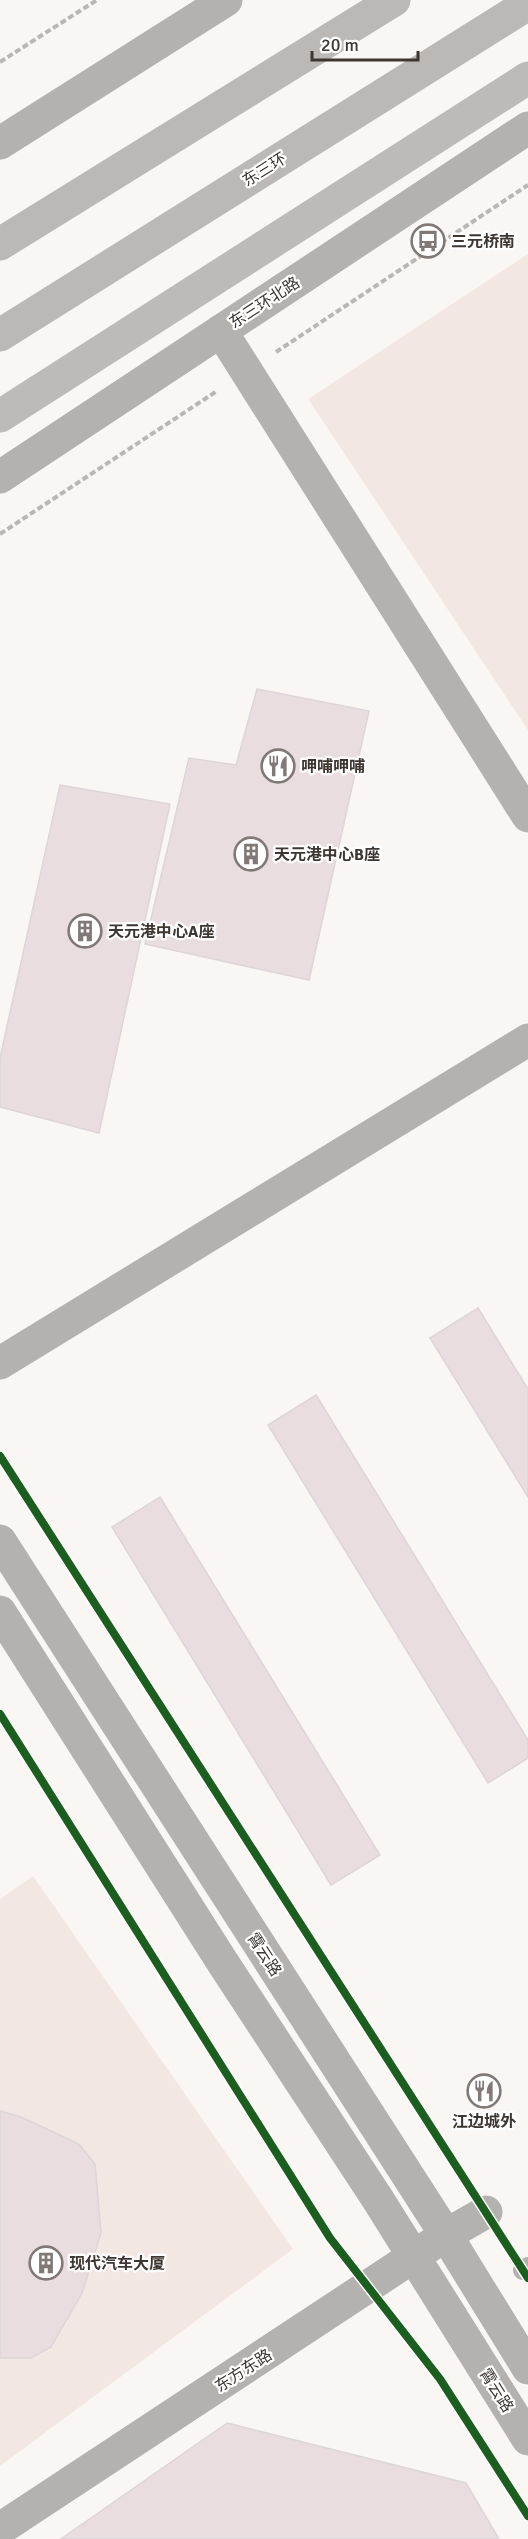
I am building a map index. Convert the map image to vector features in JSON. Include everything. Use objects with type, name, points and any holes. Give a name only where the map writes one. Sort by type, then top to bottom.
[{"type":"highway","name":"东三环","points":[[0,335],[528,4]]},
{"type":"highway","points":[[0,244],[381,8]]},
{"type":"highway","points":[[0,416],[528,78]]},
{"type":"main road","name":"霄云路","points":[[0,1541],[446,2235],[528,2368]]},
{"type":"main road","name":"霄云路","points":[[0,1612],[223,1963],[415,2258],[528,2439]]},
{"type":"street","points":[[0,143],[226,0]]},
{"type":"street","name":"东三环北路","points":[[0,477],[528,128]]},
{"type":"street","points":[[221,331],[528,816]]},
{"type":"street","points":[[0,1364],[528,1040]]},
{"type":"street","name":"东方东路","points":[[0,2529],[415,2258],[446,2235],[486,2212]]},
{"type":"path","points":[[0,62],[97,0]]},
{"type":"path","points":[[446,239],[528,185]]},
{"type":"shaded area","points":[[528,254],[528,730],[308,399]]},
{"type":"shaded area","points":[[33,1876],[293,2249],[0,2466],[0,1899]]},
{"type":"building","name":"天元港中心B座","points":[[257,689],[369,711],[309,980],[145,944],[189,758],[236,765]]},
{"type":"building","name":"天元港中心A座","points":[[60,785],[170,804],[99,1133],[0,1107],[0,1058]]},
{"type":"building","points":[[478,1308],[528,1389],[528,1497],[430,1338]]},
{"type":"building","points":[[316,1395],[528,1740],[528,1758],[488,1783],[268,1425]]},
{"type":"building","points":[[160,1497],[380,1855],[331,1885],[112,1527]]},
{"type":"building","name":"现代汽车大厦","points":[[0,2111],[21,2117],[79,2144],[95,2164],[101,2233],[82,2293],[51,2347],[31,2358],[0,2358]]},
{"type":"building","points":[[227,2423],[466,2483],[499,2539],[61,2539]]},
{"type":"cycle path","points":[[0,1456],[528,2278]]},
{"type":"cycle path","points":[[0,1714],[330,2238],[440,2379],[528,2516]]},
{"type":"place","name":"三元桥南","points":[[428,241]]},
{"type":"place","name":"呷哺呷哺","points":[[278,766]]},
{"type":"place","name":"天元港中心B座","points":[[251,854]]},
{"type":"place","name":"天元港中心A座","points":[[85,931]]},
{"type":"place","name":"江边城外","points":[[484,2091]]},
{"type":"place","name":"现代汽车大厦","points":[[46,2263]]}]
